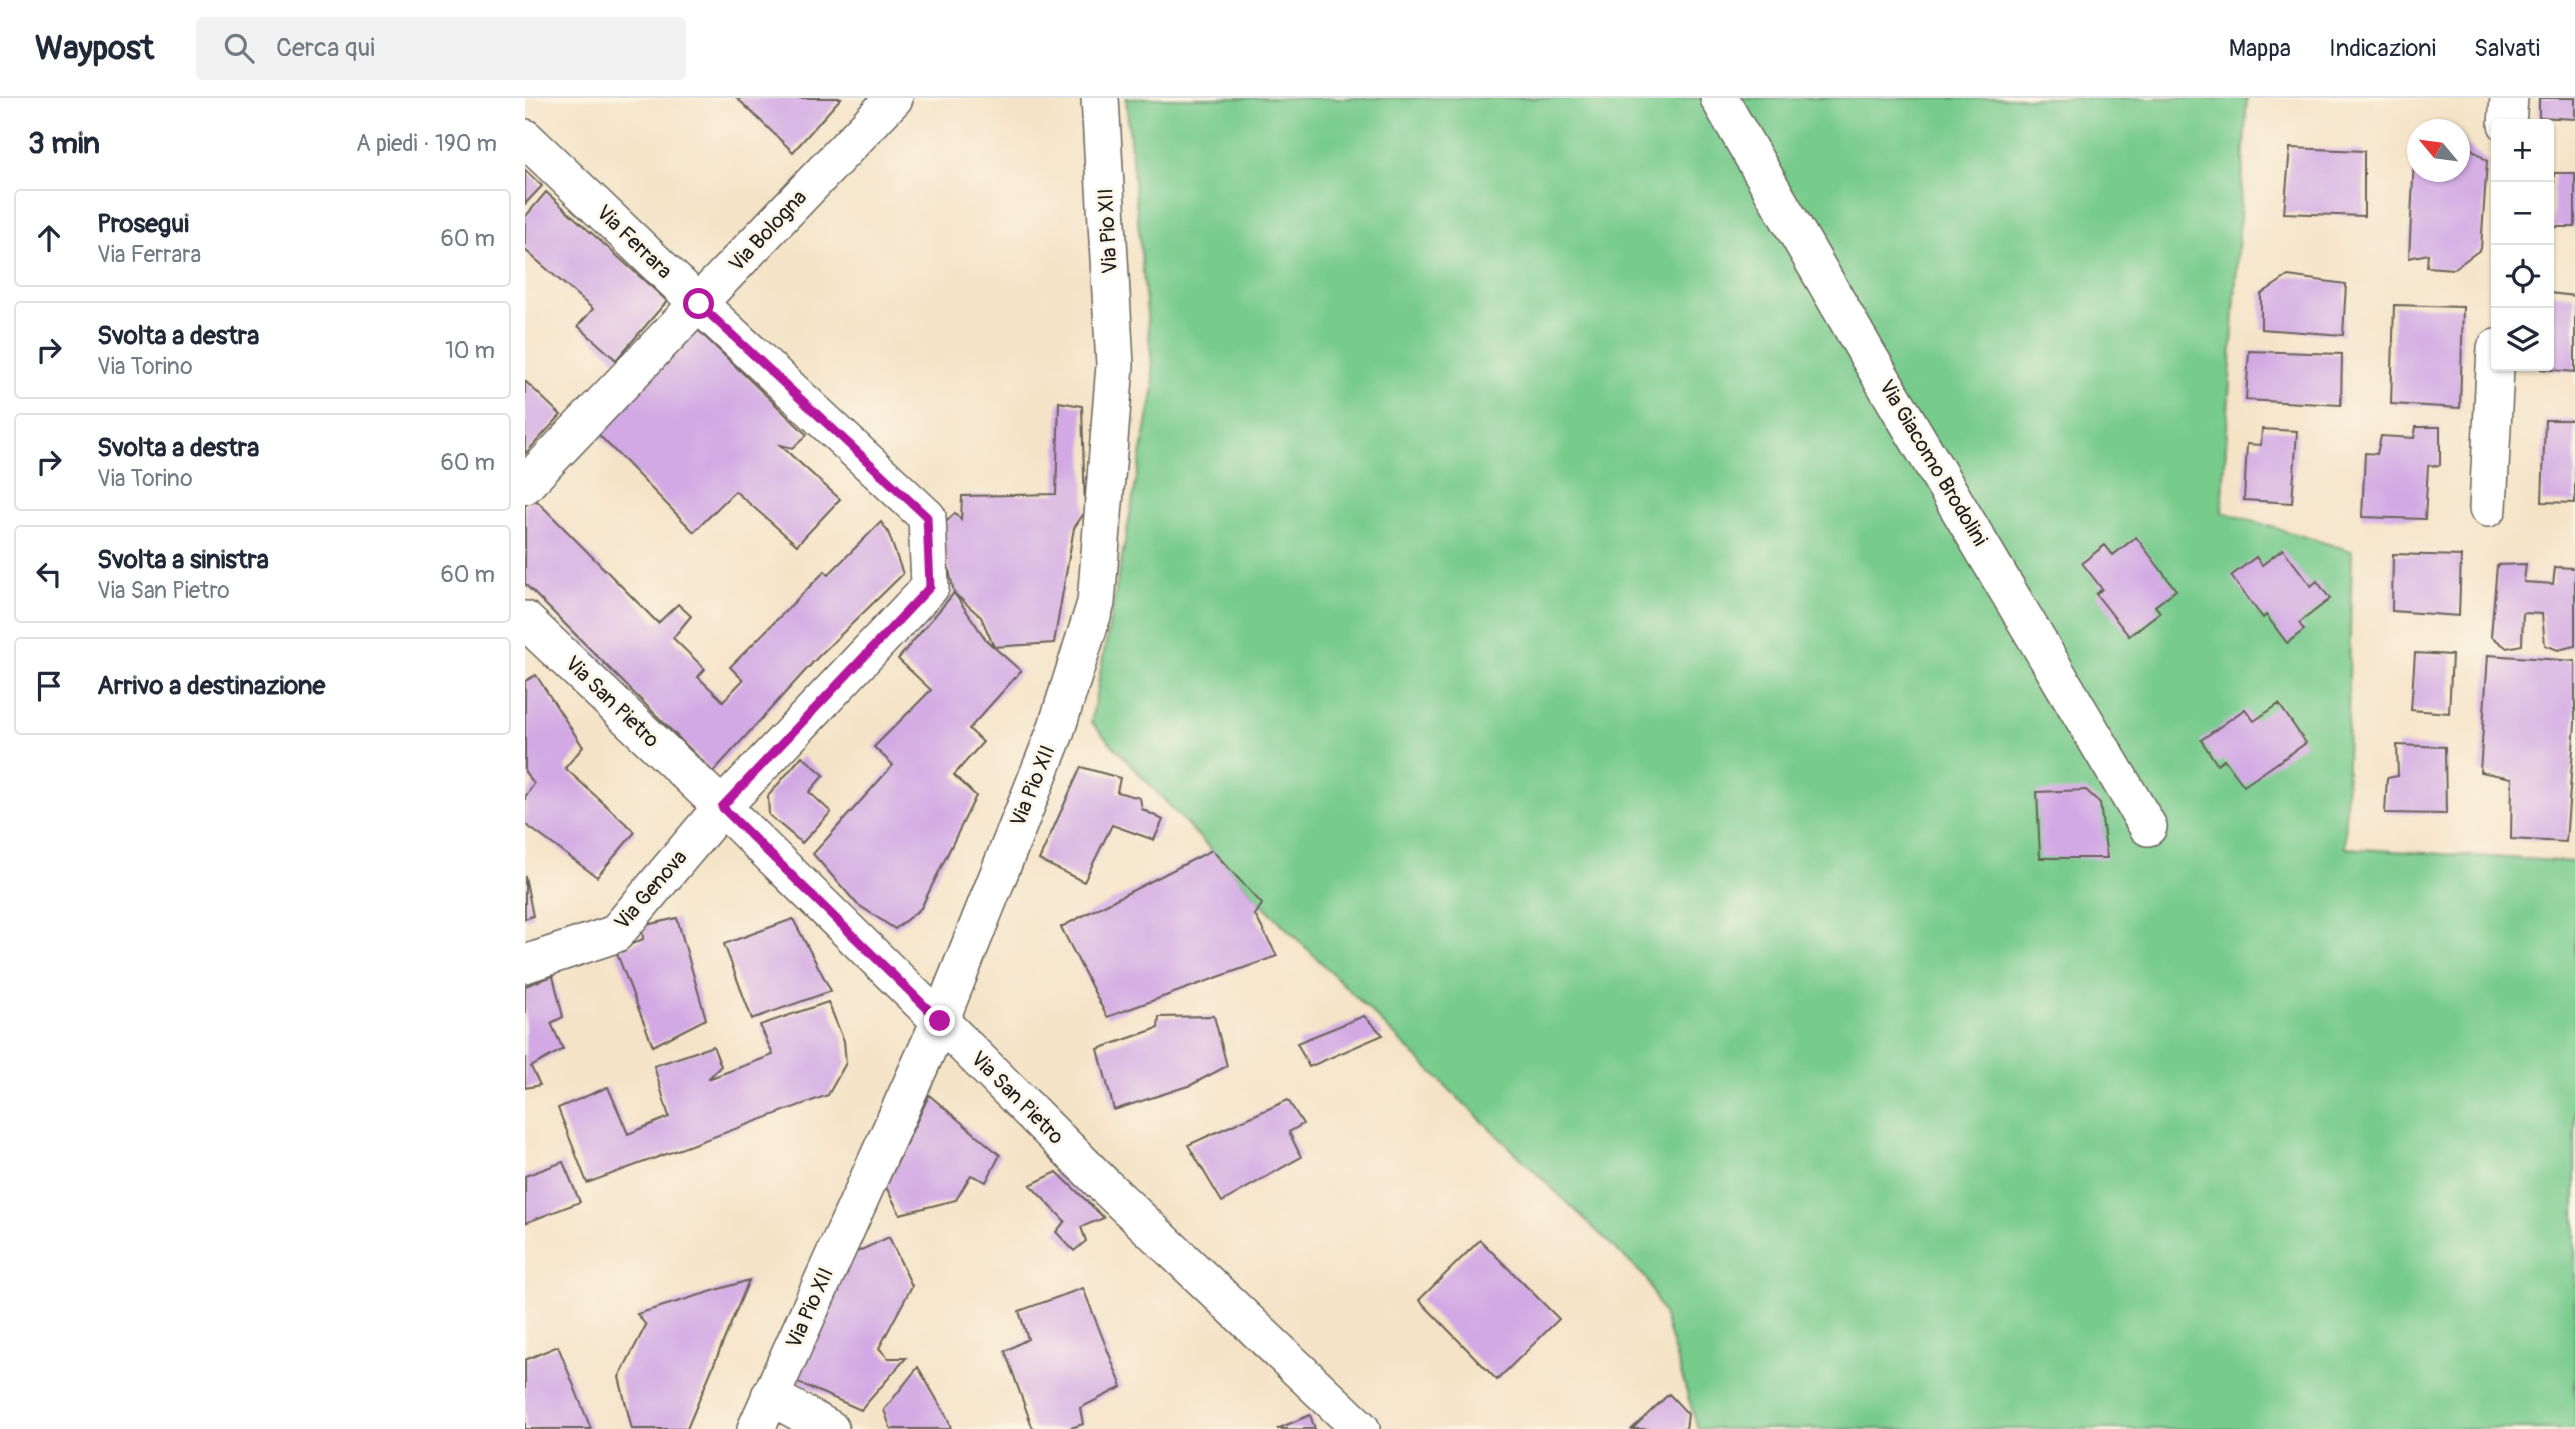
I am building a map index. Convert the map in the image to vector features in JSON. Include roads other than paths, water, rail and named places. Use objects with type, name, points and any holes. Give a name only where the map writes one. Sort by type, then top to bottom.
[{"type":"street","name":"Via Bologna","points":[[525,485],[894,98]]},
{"type":"street","name":"Via Pio XII","points":[[756,1429],[940,1021],[1055,733],[1096,603],[1115,365],[1100,98]]},
{"type":"street","name":"Via Giacomo Brodolini","points":[[1719,98],[2148,827]]},
{"type":"street","points":[[2507,119],[2509,98]]},
{"type":"street","name":"Via Ferrara","points":[[525,138],[927,517]]},
{"type":"street","points":[[2488,508],[2495,371]]},
{"type":"street","name":"Via Genova","points":[[525,964],[615,934],[722,807],[930,587],[927,517]]},
{"type":"street","name":"Via San Pietro","points":[[525,620],[541,655],[722,807],[1105,1186],[1361,1429]]},
{"type":"street","points":[[770,1396],[830,1429]]}]
